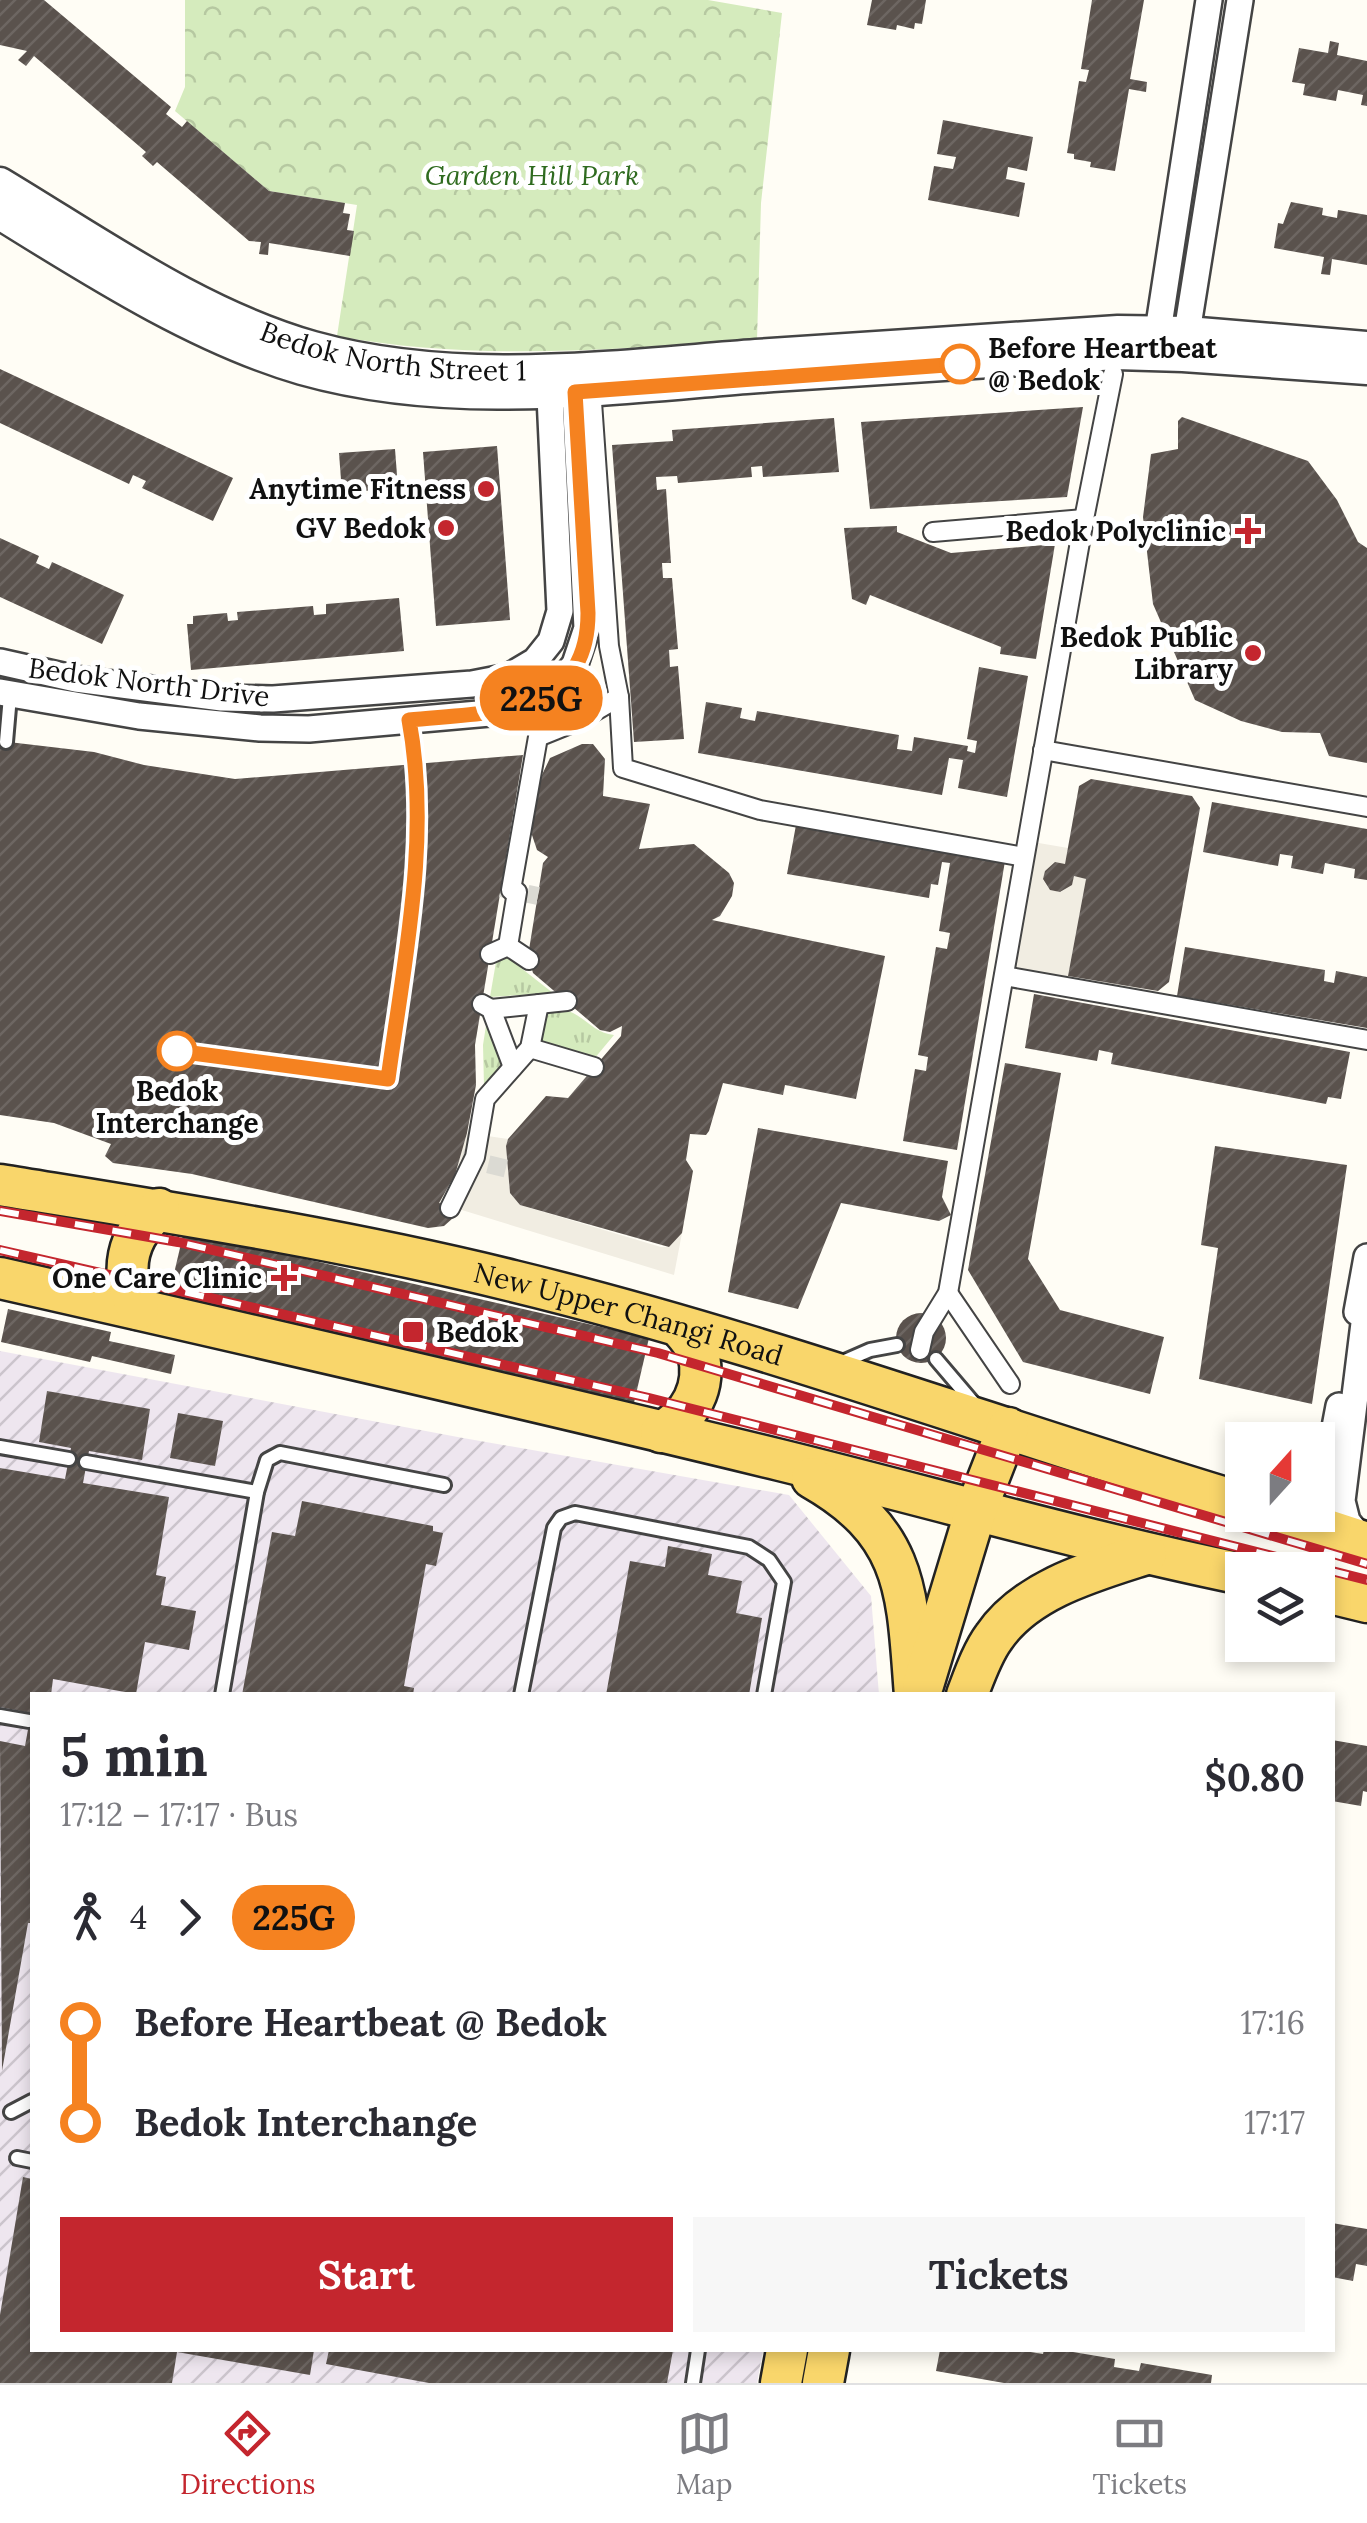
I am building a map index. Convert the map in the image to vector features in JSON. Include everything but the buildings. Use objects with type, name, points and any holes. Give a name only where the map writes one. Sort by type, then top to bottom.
[{"type":"main road","name":"New Upper Changi Road","points":[[0,1186],[159,1209],[474,1272],[821,1369],[1225,1498]]},
{"type":"main road","points":[[138,1310],[128,1283],[128,1255],[139,1229],[159,1209]]},
{"type":"main road","points":[[0,1278],[781,1460],[1146,1554],[1225,1570]]},
{"type":"main road","points":[[661,1432],[678,1423],[698,1392],[698,1352],[680,1327]]},
{"type":"main road","points":[[919,1692],[999,1425]]},
{"type":"main road","points":[[781,1460],[834,1491],[875,1527],[891,1549],[904,1584],[918,1692]]},
{"type":"main road","points":[[1335,1529],[1366,1543]]},
{"type":"main road","points":[[968,1692],[994,1636],[1024,1608],[1048,1591],[1146,1554]]},
{"type":"main road","points":[[1335,1594],[1367,1602]]},
{"type":"main road","points":[[782,2383],[787,2352]]},
{"type":"main road","points":[[823,2383],[829,2352]]},
{"type":"street","points":[[1170,343],[1209,0]]},
{"type":"street","points":[[1170,343],[1240,0]]},
{"type":"street","name":"Bedok North Street 1","points":[[0,183],[227,316],[292,340],[347,355],[417,367],[568,385]]},
{"type":"street","name":"Bedok North Street 1","points":[[0,214],[68,256],[217,337],[302,369],[430,393],[1170,343],[1367,347]]},
{"type":"street","name":"Bedok North Street 1","points":[[1170,343],[1367,369]]},
{"type":"street","points":[[928,1354],[924,1332],[948,1293],[1112,374]]},
{"type":"street","points":[[568,385],[619,697],[623,768],[760,810],[1024,857]]},
{"type":"street","name":"Bedok North Drive","points":[[0,662],[110,684],[273,700],[472,684],[520,672],[548,646],[560,610],[568,385]]},
{"type":"street","name":"Bedok North Drive","points":[[5,694],[139,716],[309,729],[523,707],[550,693],[576,664],[588,613],[568,385]]},
{"type":"street","points":[[933,532],[1084,519]]},
{"type":"street","points":[[508,946],[538,737],[580,720],[619,697]]},
{"type":"street","points":[[1043,750],[1367,808]]},
{"type":"street","points":[[490,954],[508,946]]},
{"type":"street","points":[[508,946],[528,960]]},
{"type":"street","points":[[1004,976],[1367,1040]]},
{"type":"street","points":[[513,1066],[486,1006],[566,1001]]},
{"type":"street","points":[[450,1208],[475,1157],[486,1099],[530,1048],[539,1004]]},
{"type":"street","points":[[530,1048],[594,1067]]},
{"type":"street","points":[[1335,1426],[1367,1257]]},
{"type":"street","points":[[948,1293],[1010,1384]]},
{"type":"street","points":[[1366,1543],[1349,1525],[1342,1500],[1367,1299]]},
{"type":"lane","points":[[5,694],[6,742]]},
{"type":"lane","points":[[409,720],[416,762]]},
{"type":"lane","points":[[821,1369],[874,1349],[897,1346]]},
{"type":"lane","points":[[928,1354],[999,1425]]},
{"type":"lane","points":[[0,1447],[68,1459]]},
{"type":"lane","points":[[223,1692],[256,1492],[267,1460],[280,1453],[444,1484]]},
{"type":"lane","points":[[86,1462],[256,1492]]},
{"type":"lane","points":[[522,1692],[554,1528],[561,1518],[575,1513],[748,1547],[769,1560],[784,1582],[765,1692]]},
{"type":"lane","points":[[0,1716],[29,1721]]},
{"type":"lane","points":[[11,2112],[30,2102]]},
{"type":"lane","points":[[17,2158],[30,2161]]},
{"type":"lane","points":[[692,2383],[698,2352]]},
{"type":"shaded area","points":[[1027,841],[1068,848],[1065,864],[1043,880],[1050,890],[1061,892],[1071,885],[1074,876],[1086,879],[1068,976],[1158,991],[1156,1002],[1004,976]]},
{"type":"shaded area","points":[[467,1133],[508,1139],[510,1193],[520,1205],[661,1247],[669,1247],[682,1233],[674,1275],[439,1203],[455,1175]]},
{"type":"shaded area","points":[[0,1351],[789,1495],[871,1596],[879,1692],[30,1692],[30,2352],[763,2352],[757,2383],[0,2383]]},
{"type":"green space","name":"Garden Hill Park","points":[[185,0],[708,0],[782,13],[761,203],[757,340],[599,350],[494,351],[389,344],[337,336],[357,205],[269,191],[175,111],[185,87]]},
{"type":"green space","points":[[507,957],[553,993],[490,997],[496,962]]},
{"type":"green space","points":[[565,1010],[614,1035],[594,1059],[537,1043],[546,1012]]},
{"type":"green space","points":[[487,1019],[503,1064],[484,1086],[483,1045]]},
{"type":"tunnel","points":[[501,888],[538,896]]},
{"type":"tunnel","points":[[462,1158],[508,1169]]},
{"type":"railway","points":[[0,1211],[178,1242],[658,1353],[1367,1564]]},
{"type":"railway","points":[[0,1250],[649,1398],[1367,1580]]},
{"type":"bus line","name":"225G","points":[[177,1051],[388,1079],[418,839],[416,762],[409,720],[501,712],[530,704],[567,677],[584,643],[588,613],[575,392],[960,364]]},
{"type":"place","name":"Before Heartbeat @ Bedok","points":[[960,364]]},
{"type":"place","name":"Anytime Fitness","points":[[486,489]]},
{"type":"place","name":"GV Bedok","points":[[446,528]]},
{"type":"place","name":"Bedok Polyclinic","points":[[1248,531]]},
{"type":"place","name":"Bedok Public Library","points":[[1253,653]]},
{"type":"place","name":"Bedok Interchange","points":[[177,1051]]},
{"type":"place","name":"One Care Clinic","points":[[284,1278]]},
{"type":"place","name":"Bedok","points":[[413,1332]]}]
